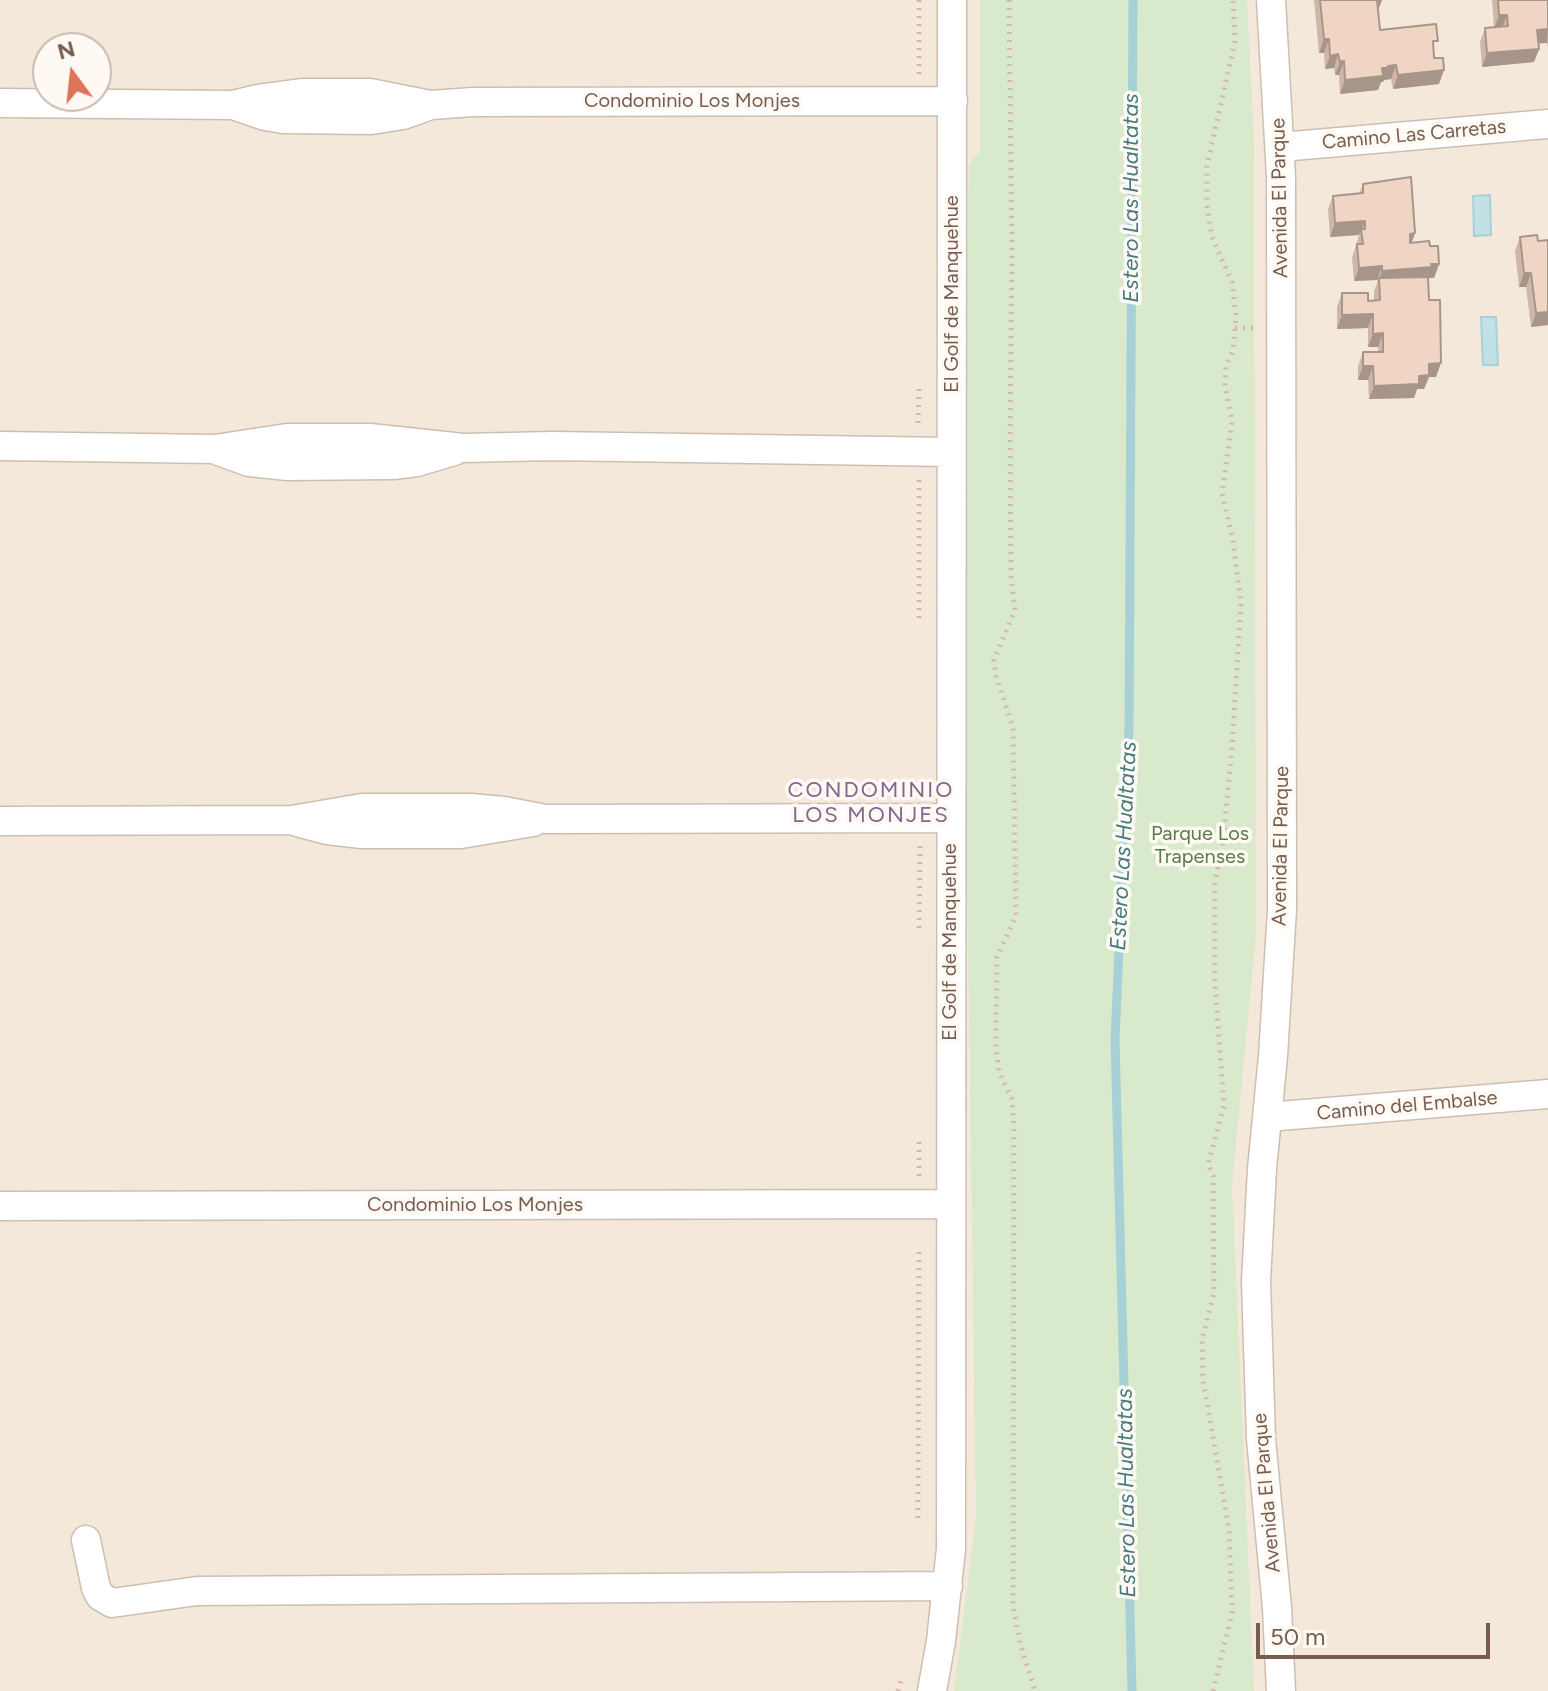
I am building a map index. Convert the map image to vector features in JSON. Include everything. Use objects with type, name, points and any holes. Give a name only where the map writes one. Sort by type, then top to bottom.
[{"type":"street","name":"El Golf de Manquehue","points":[[932,1691],[951,1549],[952,0]]},
{"type":"street","name":"Avenida El Parque","points":[[1271,0],[1281,147],[1282,909],[1259,1221],[1257,1342],[1261,1439],[1277,1608],[1281,1691]]},
{"type":"street","name":"Condominio Los Monjes","points":[[0,103],[233,105],[283,119],[371,120],[403,115],[431,105],[486,101],[953,101]]},
{"type":"street","name":"Camino Las Carretas","points":[[1281,147],[1548,124]]},
{"type":"street","points":[[0,446],[215,449],[287,438],[370,438],[463,448],[553,446],[951,452]]},
{"type":"street","points":[[0,821],[292,820],[344,833],[461,834],[545,819],[950,818]]},
{"type":"street","name":"Camino del Embalse","points":[[1267,1117],[1548,1094]]},
{"type":"street","name":"Condominio Los Monjes","points":[[0,1206],[950,1204]]},
{"type":"street","points":[[86,1540],[96,1588],[100,1596],[112,1603],[197,1591],[948,1586]]},
{"type":"path","points":[[1009,0],[1011,575],[1015,610],[994,660],[996,676],[1013,727],[1016,916],[997,957],[996,1048],[999,1072],[1012,1099],[1014,1131],[1013,1605],[1020,1643],[1035,1691]]},
{"type":"path","points":[[1213,1691],[1232,1613],[1229,1529],[1203,1380],[1202,1339],[1214,1293],[1213,1176],[1208,1164],[1224,1106],[1215,984],[1215,881],[1223,842],[1232,747],[1241,604],[1233,541],[1222,493],[1232,421],[1225,386],[1226,366],[1233,350],[1236,317],[1232,282],[1212,237],[1207,205],[1207,166],[1235,41],[1233,0]]},
{"type":"path","points":[[1235,328],[1247,328]]},
{"type":"shaded area","points":[[0,0],[1548,0],[1548,1691],[0,1691]]},
{"type":"green space","name":"Parque Los Trapenses","points":[[980,0],[1247,0],[1254,141],[1256,934],[1232,1186],[1254,1691],[954,1691],[976,1519],[962,516],[969,164],[980,152]]},
{"type":"water","points":[[1490,195],[1491,235],[1474,236],[1473,196]]},
{"type":"water","points":[[1481,317],[1496,317],[1498,365],[1483,365]]},
{"type":"building","points":[[1320,0],[1377,0],[1380,30],[1436,24],[1438,41],[1433,41],[1434,58],[1443,58],[1444,70],[1398,75],[1396,65],[1382,68],[1383,76],[1345,80],[1344,61],[1340,62],[1338,54],[1330,56],[1329,39],[1324,39]]},
{"type":"building","points":[[1498,0],[1548,0],[1548,29],[1537,30],[1539,49],[1487,53],[1485,28],[1508,26],[1507,15],[1499,15]]},
{"type":"building","points":[[1411,177],[1415,233],[1410,234],[1410,243],[1429,241],[1430,246],[1438,246],[1439,264],[1382,271],[1382,266],[1359,268],[1357,244],[1363,244],[1361,229],[1365,229],[1365,221],[1335,223],[1333,196],[1363,193],[1363,184]]},
{"type":"building","points":[[1537,235],[1538,241],[1548,240],[1548,312],[1536,313],[1531,273],[1524,273],[1520,237]]},
{"type":"building","points":[[1428,277],[1429,300],[1440,300],[1441,363],[1429,364],[1429,375],[1419,376],[1419,384],[1374,386],[1373,366],[1363,366],[1363,352],[1383,352],[1383,333],[1373,334],[1373,314],[1342,315],[1342,293],[1368,293],[1368,301],[1380,300],[1379,278]]},
{"type":"waterway","name":"Estero Las Hualtatas","points":[[1132,1691],[1115,1039],[1129,729],[1133,0]]},
{"type":"district","name":"CONDOMINIO LOS MONJES","points":[[871,804]]}]
